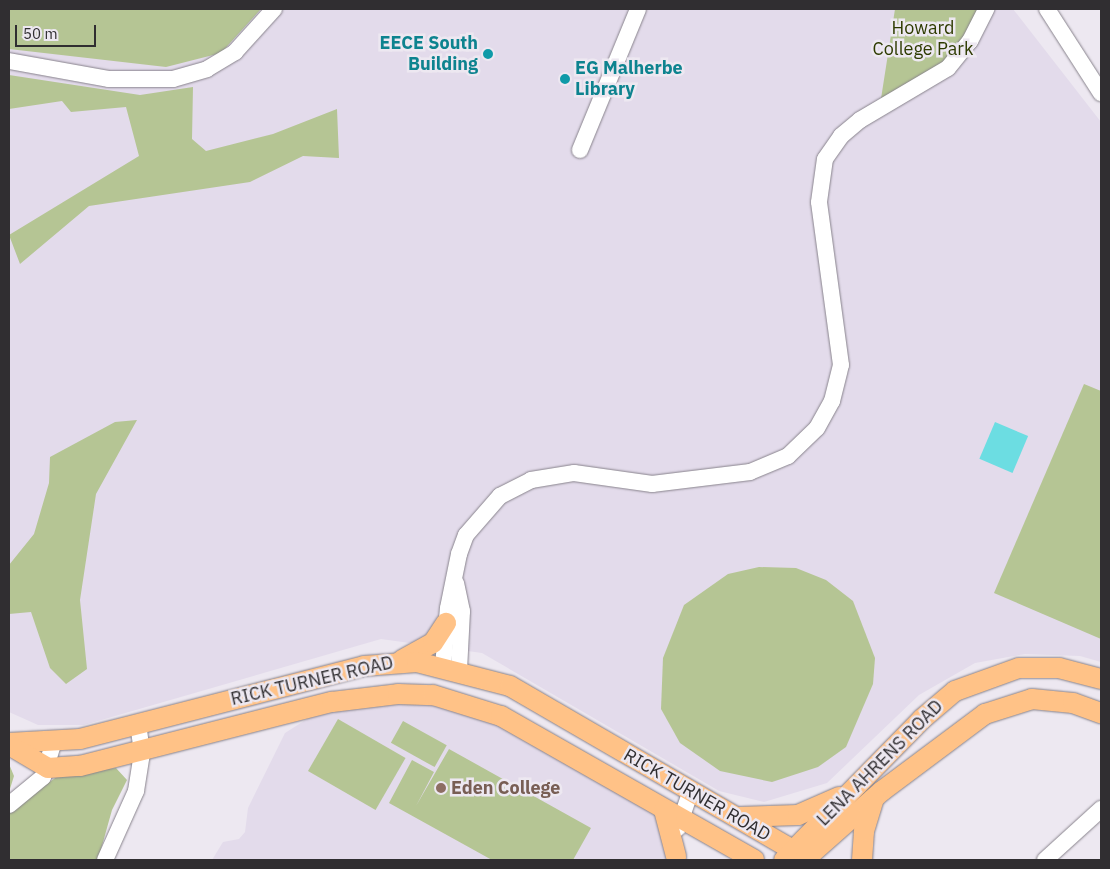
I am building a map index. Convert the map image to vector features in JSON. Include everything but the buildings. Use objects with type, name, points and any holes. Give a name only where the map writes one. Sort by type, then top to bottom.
[{"type":"main road","points":[[402,660],[433,643],[446,623]]},
{"type":"main road","name":"RICK TURNER ROAD","points":[[9,744],[54,741],[138,722],[340,671],[402,660],[510,686],[691,791],[799,858]]},
{"type":"main road","name":"LENA AHRENS ROAD","points":[[799,858],[856,788],[939,703],[998,672],[1041,667],[1101,679]]},
{"type":"main road","points":[[412,693],[449,672],[499,715]]},
{"type":"main road","name":"RICK TURNER ROAD","points":[[9,744],[48,768],[80,766],[142,752],[332,702],[412,693],[450,698],[499,715],[754,860]]},
{"type":"main road","name":"LENA AHRENS ROAD","points":[[799,858],[874,797],[910,772],[969,723],[1003,706],[1032,699],[1051,700],[1101,713]]},
{"type":"main road","points":[[891,751],[910,772]]},
{"type":"main road","points":[[734,817],[798,815],[856,788]]},
{"type":"main road","points":[[862,860],[864,831],[874,797]]},
{"type":"main road","points":[[672,815],[676,858]]},
{"type":"street","points":[[9,61],[109,79],[173,78],[206,69],[235,52],[274,9]]},
{"type":"street","points":[[580,150],[638,9]]},
{"type":"street","points":[[449,672],[446,623],[464,541],[478,518],[500,496],[531,480],[574,473],[652,484],[715,479],[772,464],[804,442],[832,401],[840,365],[819,202],[825,159],[841,136],[860,120],[948,68],[970,41],[986,9]]},
{"type":"street","points":[[1048,9],[1101,93]]},
{"type":"street","points":[[449,672],[462,611],[456,581]]},
{"type":"street","points":[[105,860],[136,791],[142,752],[138,722]]},
{"type":"street","points":[[9,805],[32,789],[48,768],[54,741]]},
{"type":"street","points":[[672,815],[691,791]]},
{"type":"street","points":[[1045,860],[1101,809]]},
{"type":"shaded area","points":[[9,9],[1013,9],[1101,122],[1101,662],[1080,656],[1025,654],[975,663],[919,695],[827,783],[764,802],[719,791],[482,653],[381,639],[84,725],[38,725],[9,712]]},
{"type":"shaded area","name":"Eden College","points":[[420,699],[481,708],[680,824],[684,860],[212,860],[223,842],[239,839],[245,832],[248,808],[285,733],[315,714]]},
{"type":"green space","points":[[9,9],[261,9],[221,53],[166,67],[9,49]]},
{"type":"green space","name":"Howard College Park","points":[[895,9],[979,9],[954,53],[909,90],[880,105]]},
{"type":"green space","points":[[9,75],[140,95],[193,87],[192,139],[206,151],[273,134],[337,109],[339,158],[303,156],[250,182],[89,206],[20,264],[9,235],[139,156],[126,107],[71,112],[62,101],[9,109]]},
{"type":"green space","points":[[1084,384],[1101,391],[1101,639],[994,593]]},
{"type":"green space","points":[[137,420],[96,494],[80,600],[87,669],[66,684],[50,668],[31,612],[9,614],[9,565],[34,534],[49,483],[50,457],[115,422]]},
{"type":"green space","points":[[759,567],[796,568],[826,580],[853,601],[875,658],[873,684],[846,747],[818,767],[772,782],[720,771],[680,743],[661,709],[663,658],[684,605],[728,574]]},
{"type":"green space","points":[[338,719],[406,758],[376,810],[308,771]]},
{"type":"green space","points":[[403,721],[447,745],[435,767],[391,743]]},
{"type":"green space","points":[[449,749],[591,828],[573,860],[492,860],[389,803],[412,760],[434,772],[416,806]]},
{"type":"green space","points":[[9,764],[14,776],[9,792]]},
{"type":"green space","points":[[116,768],[127,780],[112,810],[98,860],[9,860],[9,810],[61,774]]},
{"type":"water","points":[[995,422],[1028,436],[1013,473],[979,459]]},
{"type":"place","name":"EECE South Building","points":[[488,54]]},
{"type":"place","name":"EG Malherbe Library","points":[[565,79]]},
{"type":"place","name":"Eden College","points":[[441,788]]}]
